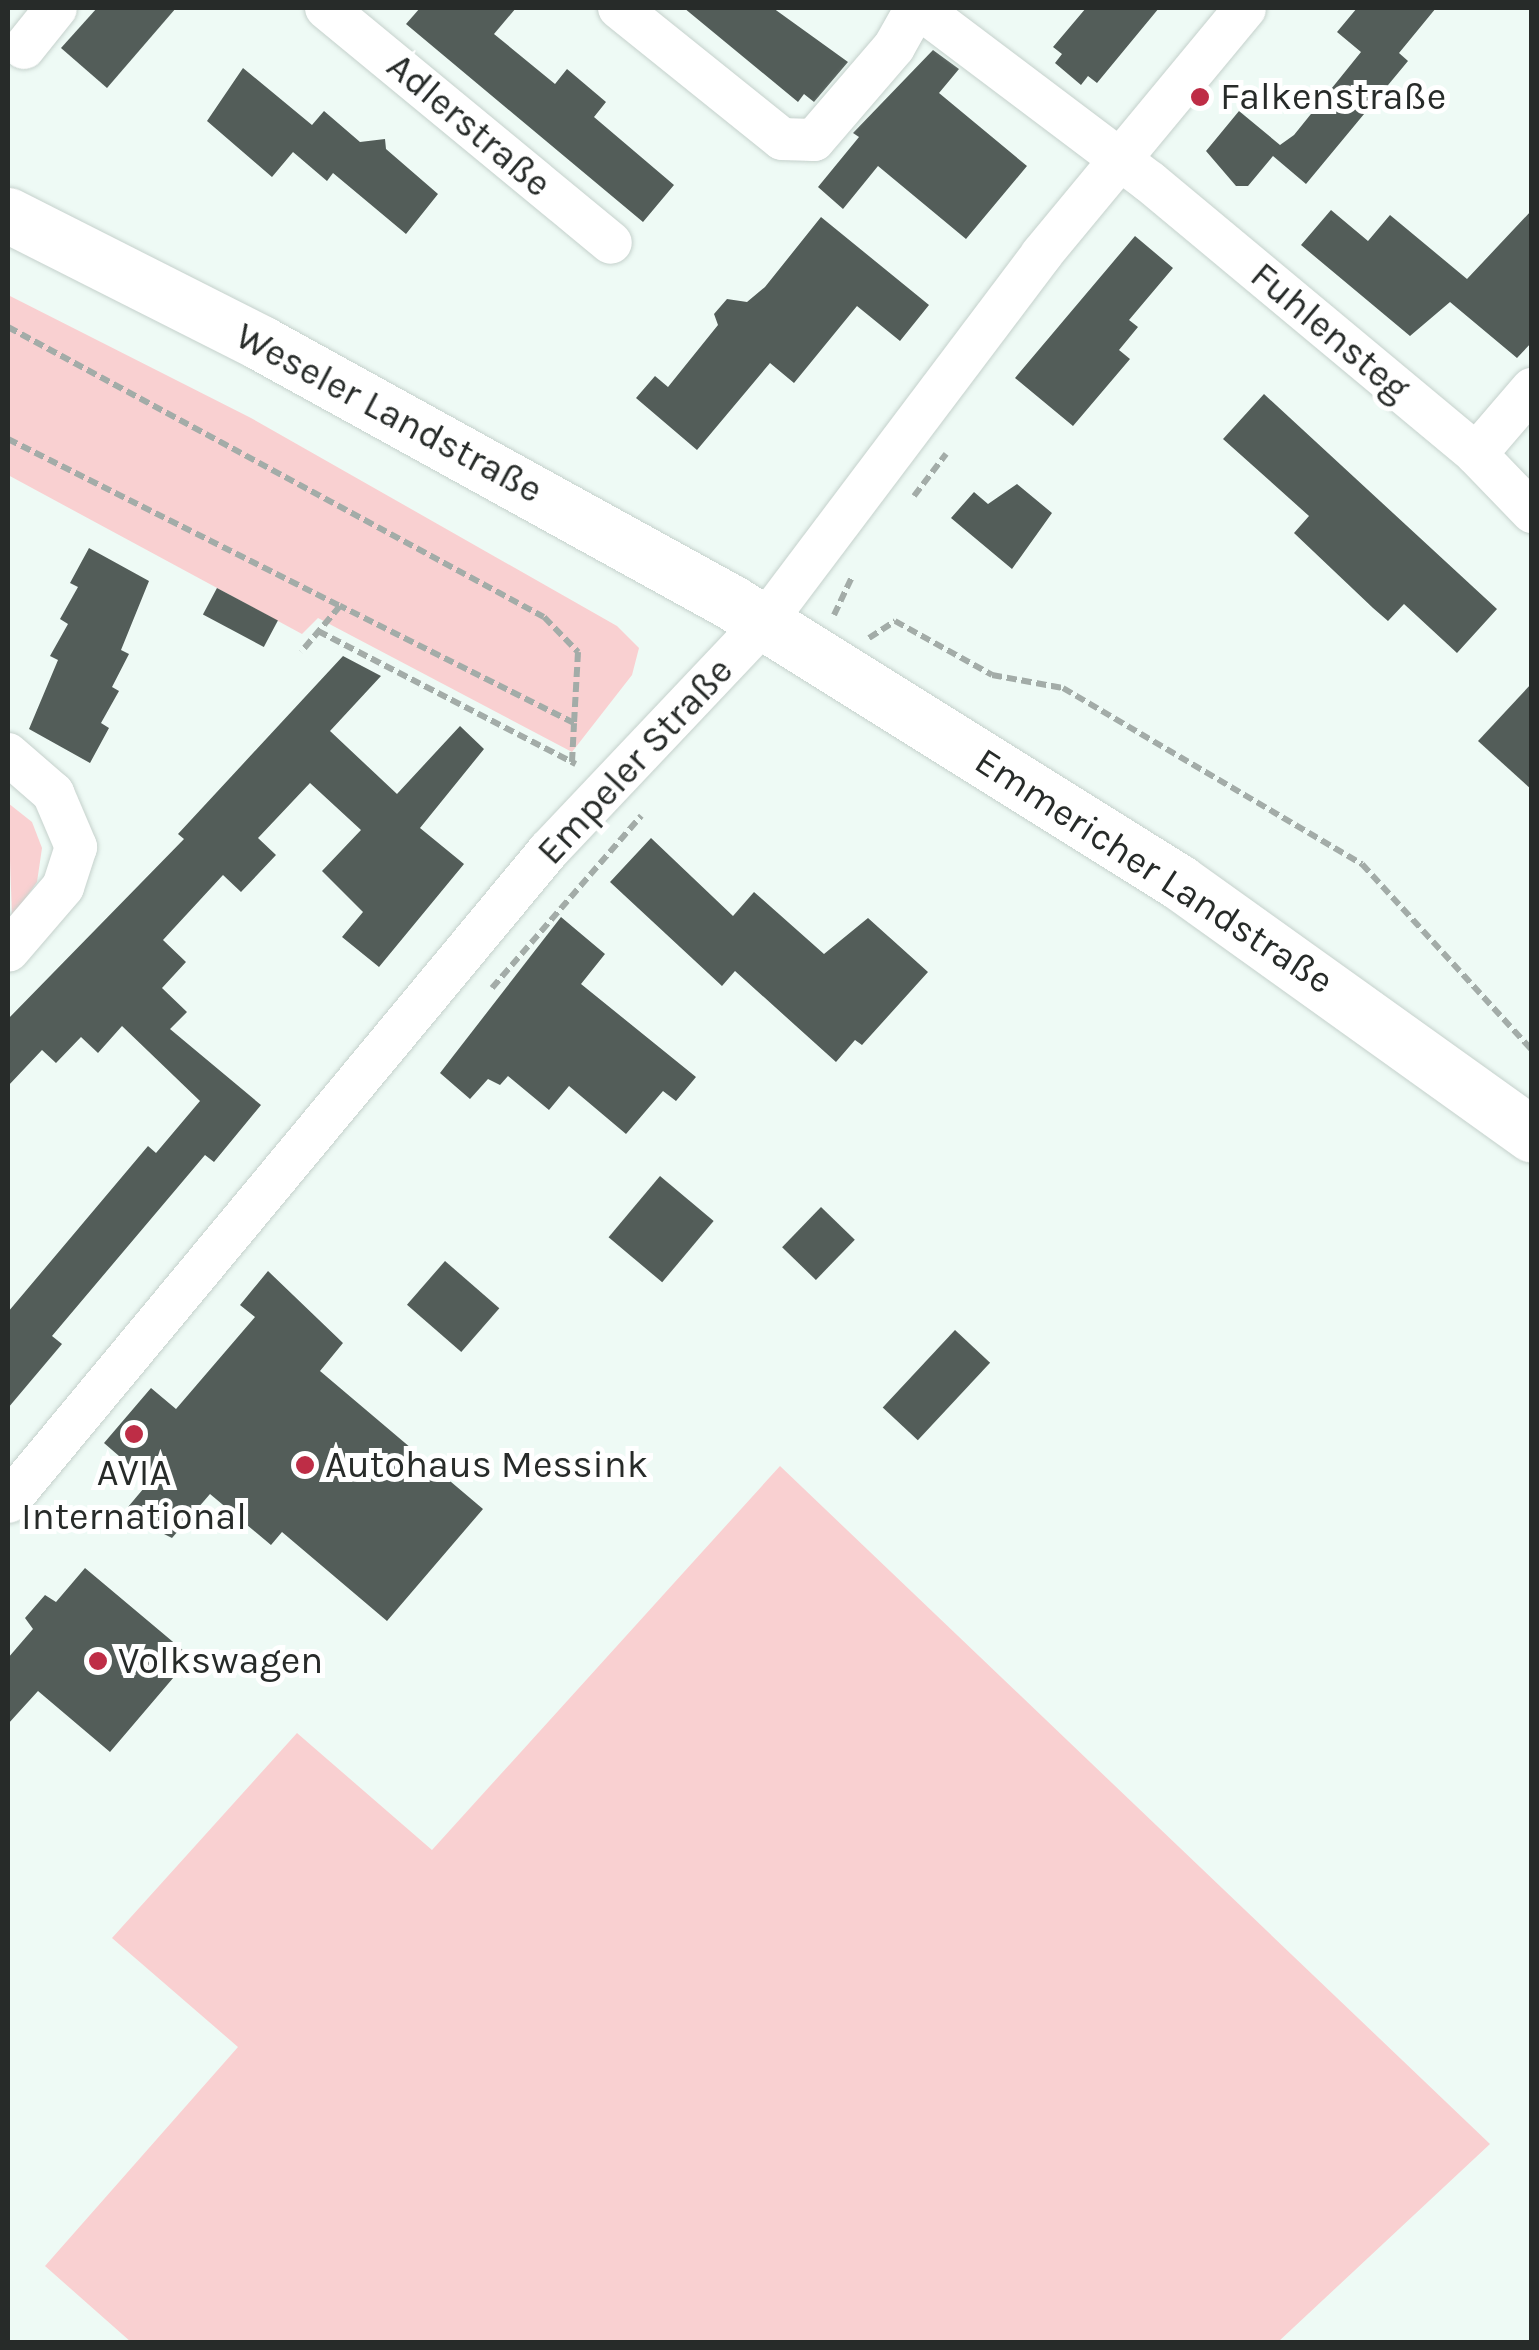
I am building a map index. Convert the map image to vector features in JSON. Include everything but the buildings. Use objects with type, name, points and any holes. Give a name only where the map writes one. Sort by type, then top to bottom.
[{"type":"main road","name":"Weseler Landstraße","points":[[8,215],[278,352],[764,623]]},
{"type":"main road","name":"Emmericher Landstraße","points":[[764,623],[1298,962],[1532,1135]]},
{"type":"street","points":[[24,48],[56,8]]},
{"type":"street","name":"Adlerstraße","points":[[326,8],[612,244]]},
{"type":"street","points":[[619,8],[782,139],[798,140],[814,140],[894,47],[917,8]]},
{"type":"street","name":"Fuhlensteg","points":[[917,8],[1120,160],[1476,454],[1532,512]]},
{"type":"street","name":"Empeler Straße","points":[[8,1502],[612,784],[764,623],[1120,160],[1245,8]]},
{"type":"street","points":[[1476,454],[1532,389]]},
{"type":"street","points":[[8,754],[65,811],[76,848],[69,876],[8,952]]},
{"type":"path","points":[[8,327],[544,617],[578,652],[572,762]]},
{"type":"path","points":[[8,439],[574,723]]},
{"type":"path","points":[[301,652],[340,606]]},
{"type":"path","points":[[831,663],[895,621],[992,675],[1063,688],[1362,864],[1532,1050]]},
{"type":"path","points":[[318,631],[612,784]]},
{"type":"shaded area","points":[[8,295],[251,418],[617,626],[639,648],[632,675],[572,752],[318,618],[302,634],[8,475]]},
{"type":"shaded area","points":[[8,803],[32,822],[42,848],[37,882],[12,917]]},
{"type":"shaded area","points":[[780,1466],[1490,2144],[1278,2342],[131,2342],[45,2266],[238,2047],[112,1938],[297,1733],[432,1850]]},
{"type":"place","name":"Falkenstraße","points":[[1200,97]]},
{"type":"place","name":"AVIA International","points":[[134,1434]]},
{"type":"place","name":"Autohaus Messink","points":[[305,1465]]},
{"type":"place","name":"Volkswagen","points":[[98,1661]]}]
